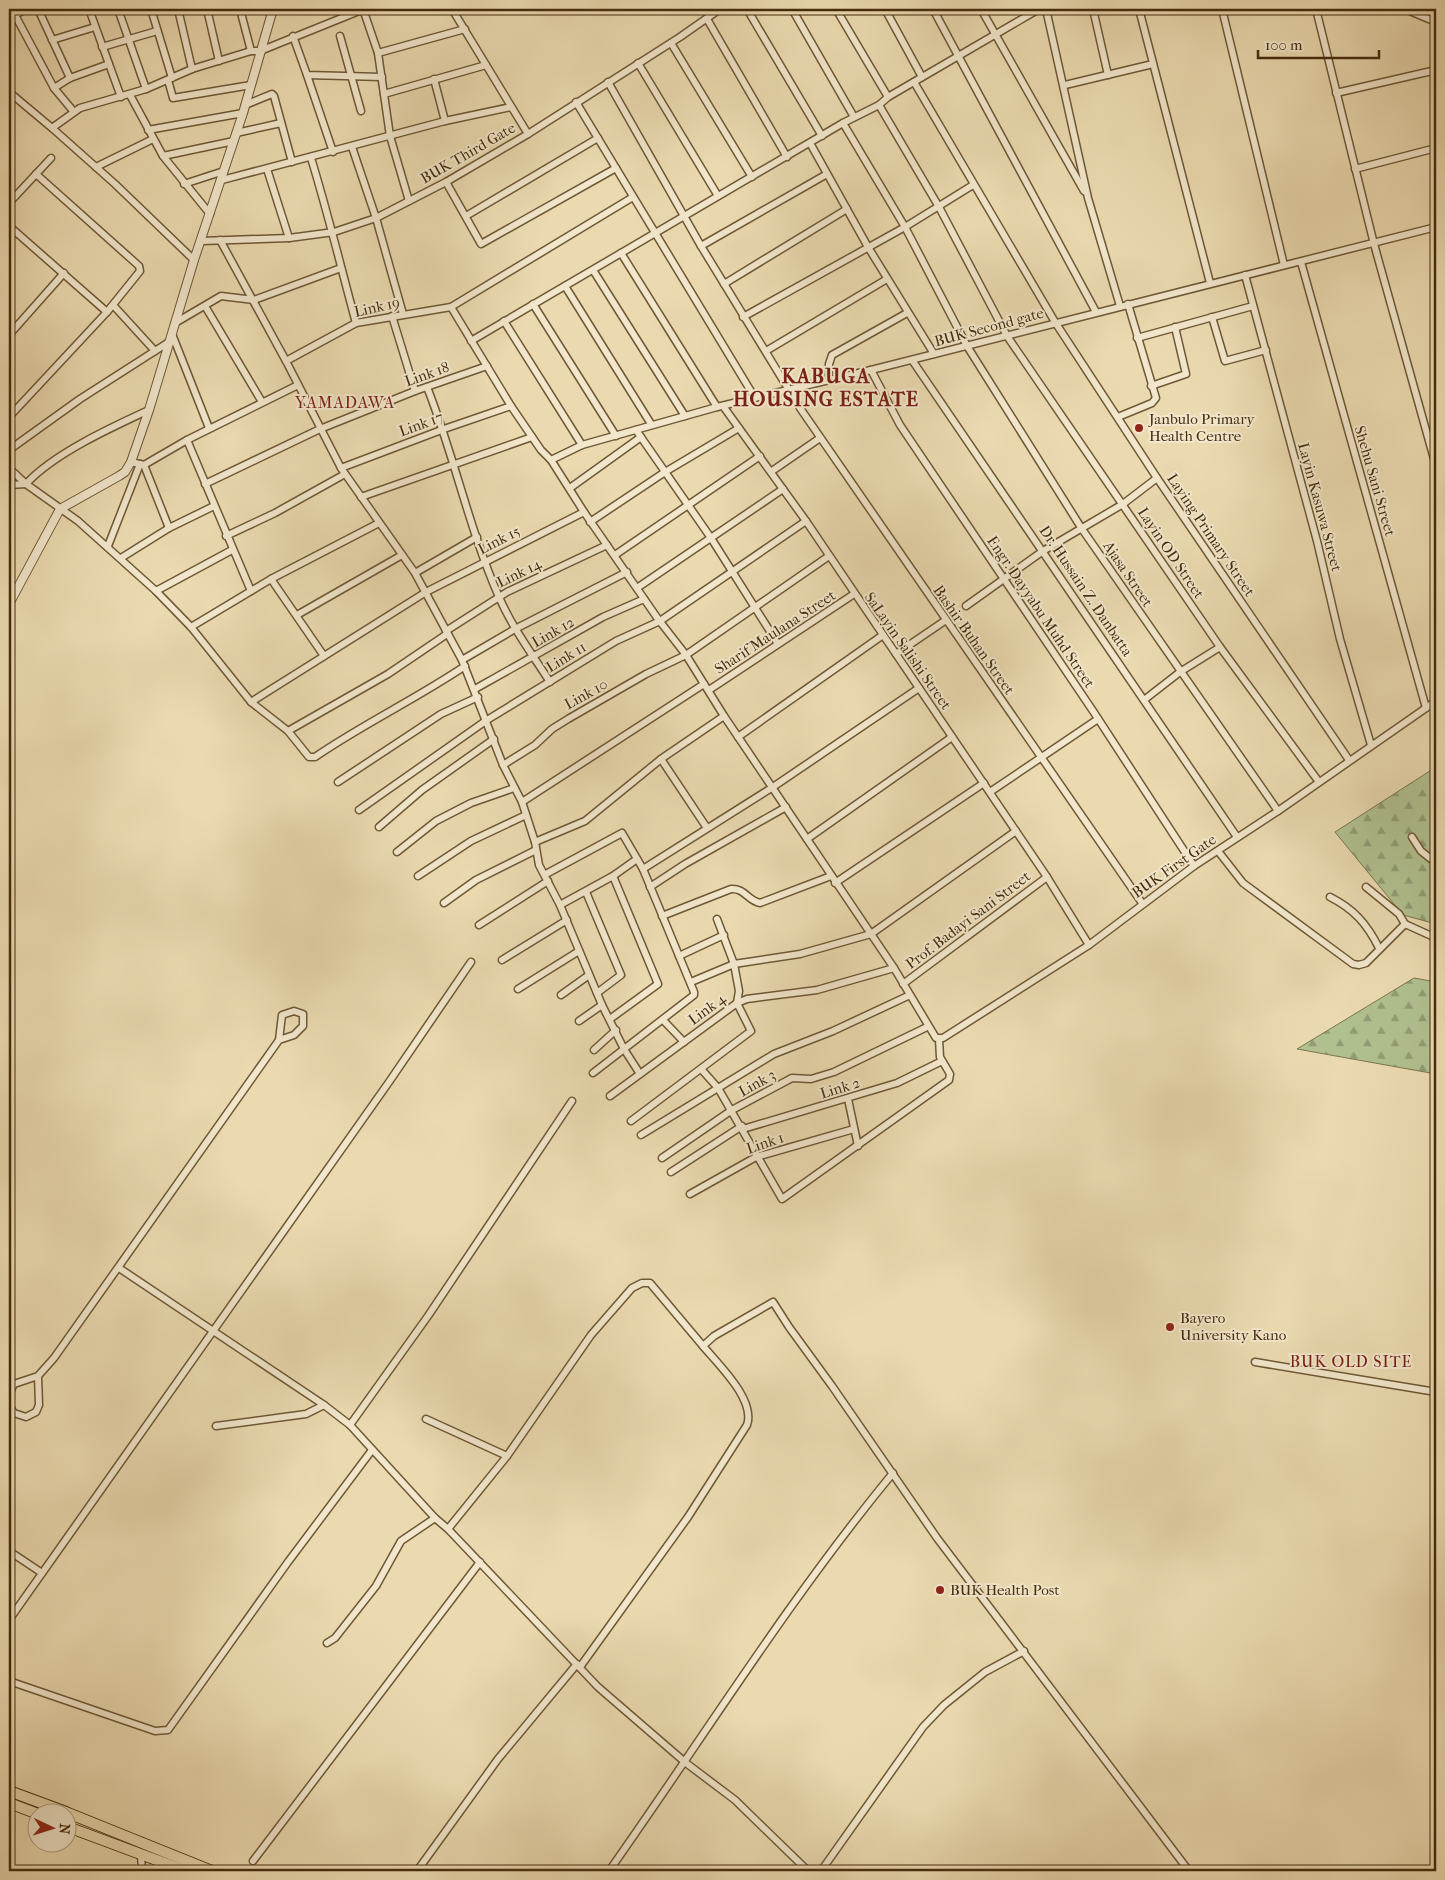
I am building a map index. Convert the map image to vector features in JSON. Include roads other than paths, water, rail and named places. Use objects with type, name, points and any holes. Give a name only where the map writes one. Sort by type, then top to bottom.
[{"type":"main road","points":[[9,1791],[38,1802]]},
{"type":"main road","points":[[9,1803],[28,1810]]},
{"type":"main road","points":[[78,1817],[212,1871]]},
{"type":"main road","points":[[78,1831],[186,1871]]},
{"type":"street","points":[[26,9],[16,15],[54,88],[74,112]]},
{"type":"street","points":[[38,9],[70,78]]},
{"type":"street","points":[[90,9],[121,97]]},
{"type":"street","points":[[118,9],[146,89]]},
{"type":"street","points":[[151,9],[170,79],[173,98],[251,85]]},
{"type":"street","points":[[178,9],[192,69]]},
{"type":"street","points":[[207,9],[219,61]]},
{"type":"street","points":[[240,9],[251,51]]},
{"type":"street","points":[[9,604],[60,509],[119,476],[131,462],[149,410],[194,260],[222,180],[273,9]]},
{"type":"street","points":[[52,128],[74,112],[95,102],[121,97],[146,89],[192,69],[251,51],[260,51],[347,12],[363,9],[378,53],[390,136],[409,201]]},
{"type":"street","points":[[452,9],[528,134]]},
{"type":"street","name":"BUK Third Gate","points":[[201,241],[289,238],[334,232],[376,218],[446,182],[528,134],[576,102],[671,44],[720,9]]},
{"type":"street","points":[[747,9],[822,136]]},
{"type":"street","points":[[792,9],[854,117]]},
{"type":"street","points":[[836,9],[888,97]]},
{"type":"street","points":[[885,9],[922,77]]},
{"type":"street","points":[[933,9],[1096,312]]},
{"type":"street","points":[[981,9],[1088,198]]},
{"type":"street","points":[[472,341],[843,123],[879,105],[888,97],[995,34],[1028,11],[1039,9]]},
{"type":"street","points":[[1046,9],[1065,85],[1088,198],[1120,306]]},
{"type":"street","points":[[1093,9],[1108,75]]},
{"type":"street","points":[[1139,9],[1210,283]]},
{"type":"street","points":[[1222,9],[1284,265]]},
{"type":"street","points":[[1316,9],[1374,244],[1436,466]]},
{"type":"street","points":[[1405,9],[1436,22]]},
{"type":"street","points":[[707,19],[787,156]]},
{"type":"street","points":[[52,40],[95,27]]},
{"type":"street","points":[[378,53],[465,29]]},
{"type":"street","points":[[102,46],[157,31]]},
{"type":"street","points":[[293,36],[333,152]]},
{"type":"street","points":[[340,36],[361,111]]},
{"type":"street","points":[[671,44],[752,177]]},
{"type":"street","points":[[638,63],[718,196]]},
{"type":"street","points":[[54,88],[70,78],[109,64]]},
{"type":"street","points":[[1065,85],[1153,64]]},
{"type":"street","points":[[384,94],[486,65]]},
{"type":"street","points":[[1336,93],[1436,70]]},
{"type":"street","points":[[307,75],[382,76]]},
{"type":"street","points":[[434,79],[445,121]]},
{"type":"street","name":"Bashir Buhan Street","points":[[608,82],[685,216],[700,246],[788,389],[1041,759],[1142,903]]},
{"type":"street","name":"Laying Primary Street","points":[[914,82],[1055,322],[1157,478],[1349,760]]},
{"type":"street","points":[[9,92],[96,167],[194,260]]},
{"type":"street","points":[[130,94],[163,156],[210,214]]},
{"type":"street","points":[[148,130],[244,109],[272,94],[292,162]]},
{"type":"street","points":[[576,102],[755,398]]},
{"type":"street","name":"Layin OD Street","points":[[879,105],[939,206],[1007,336],[1220,647],[1319,782]]},
{"type":"street","points":[[222,180],[445,121],[511,106]]},
{"type":"street","points":[[163,156],[281,123]]},
{"type":"street","name":"Ajasa Street","points":[[843,123],[905,227],[967,346],[1082,529],[1278,811]]},
{"type":"street","points":[[466,216],[598,138]]},
{"type":"street","points":[[96,167],[153,139]]},
{"type":"street","points":[[810,143],[868,247],[934,354]]},
{"type":"street","points":[[352,147],[376,218],[403,314]]},
{"type":"street","points":[[1355,169],[1436,148]]},
{"type":"street","points":[[9,203],[51,158]]},
{"type":"street","points":[[311,158],[334,232],[341,268],[356,323]]},
{"type":"street","points":[[446,182],[480,243],[484,244],[616,168]]},
{"type":"street","points":[[267,169],[289,238]]},
{"type":"street","points":[[184,184],[224,171]]},
{"type":"street","points":[[9,418],[107,312],[140,268],[36,174]]},
{"type":"street","points":[[700,246],[827,174]]},
{"type":"street","points":[[743,317],[905,227],[973,185]]},
{"type":"street","points":[[633,197],[451,307],[540,450],[551,460],[590,522],[628,572],[660,621],[686,654],[724,716],[894,968],[927,1027],[936,1038],[940,1039],[942,1061],[950,1074],[949,1080],[782,1199],[756,1157],[732,1110],[718,1088],[702,1070]]},
{"type":"street","points":[[724,284],[847,209]]},
{"type":"street","points":[[9,226],[107,312]]},
{"type":"street","name":"BUK Second gate","points":[[551,460],[582,445],[651,424],[1436,227]]},
{"type":"street","points":[[220,240],[254,300],[343,471],[415,573],[464,663],[503,765],[522,802],[535,842],[539,865],[546,874],[567,920],[602,1004],[624,1049],[640,1074]]},
{"type":"street","name":"SaLayin Salishi Street","points":[[621,254],[720,406],[772,471],[984,783],[1089,944]]},
{"type":"street","name":"Shehu Sani Street","points":[[1301,262],[1426,708]]},
{"type":"street","points":[[175,323],[221,296],[254,300],[341,268]]},
{"type":"street","points":[[593,270],[685,416]]},
{"type":"street","points":[[9,335],[64,274]]},
{"type":"street","name":"Layin Kasuwa Street","points":[[1245,275],[1317,541],[1340,639],[1371,745]]},
{"type":"street","points":[[766,352],[887,279]]},
{"type":"street","points":[[565,286],[651,424]]},
{"type":"street","points":[[533,304],[616,436]]},
{"type":"street","points":[[1118,417],[1152,404],[1156,398],[1128,304]]},
{"type":"street","points":[[113,305],[155,351]]},
{"type":"street","points":[[205,306],[262,402]]},
{"type":"street","points":[[1137,338],[1253,306]]},
{"type":"street","name":"Link 19","points":[[286,361],[356,323],[451,307]]},
{"type":"street","points":[[829,379],[832,355],[907,312]]},
{"type":"street","points":[[392,316],[414,391]]},
{"type":"street","points":[[1212,317],[1225,361],[1266,350]]},
{"type":"street","points":[[504,321],[582,445]]},
{"type":"street","points":[[1151,386],[1186,374],[1175,327]]},
{"type":"street","points":[[172,334],[209,428]]},
{"type":"street","points":[[9,450],[80,399],[169,342]]},
{"type":"street","name":"Dr. Hussain Z. Danbatta","points":[[912,360],[1237,837]]},
{"type":"street","name":"Link 18","points":[[205,484],[320,429],[414,391],[487,366]]},
{"type":"street","name":"Engr. Dayyabu Muhd Street","points":[[871,370],[900,425],[1098,719],[1194,866]]},
{"type":"street","points":[[131,462],[142,464],[209,428],[298,385]]},
{"type":"street","points":[[427,387],[444,429],[477,537],[499,597],[515,629],[550,682]]},
{"type":"street","name":"Link 17","points":[[226,536],[275,513],[343,471],[444,429],[511,406]]},
{"type":"street","points":[[9,485],[26,484],[34,475],[84,443],[149,410]]},
{"type":"street","points":[[590,522],[665,472],[739,428]]},
{"type":"street","points":[[636,430],[686,505],[711,538],[778,644]]},
{"type":"street","points":[[361,497],[532,437]]},
{"type":"street","points":[[570,488],[641,438]]},
{"type":"street","points":[[772,471],[820,438]]},
{"type":"street","points":[[188,440],[226,536],[251,591]]},
{"type":"street","points":[[615,555],[760,456]]},
{"type":"street","points":[[142,464],[169,528]]},
{"type":"street","points":[[108,546],[142,464]]},
{"type":"street","points":[[9,468],[26,484],[78,521],[108,546],[156,591],[191,627],[251,702],[288,731],[309,757],[314,757],[380,716],[422,695],[464,663],[515,629],[628,572]]},
{"type":"street","points":[[966,606],[1043,551],[1122,504],[1157,478]]},
{"type":"street","points":[[637,588],[783,489]]},
{"type":"street","points":[[121,558],[169,528],[214,506]]},
{"type":"street","name":"Link 15","points":[[251,702],[426,592],[584,512]]},
{"type":"street","name":"Link 11","points":[[359,810],[487,720],[616,641],[660,621],[806,521]]},
{"type":"street","points":[[191,627],[271,579],[379,523]]},
{"type":"street","points":[[415,573],[477,537]]},
{"type":"street","name":"Link 14","points":[[288,731],[388,674],[499,597],[607,545]]},
{"type":"street","points":[[156,591],[232,550]]},
{"type":"street","points":[[297,615],[402,555]]},
{"type":"street","name":"Link 10","points":[[503,765],[535,745],[552,729],[568,719],[646,674],[686,654],[829,556]]},
{"type":"street","points":[[271,579],[324,656]]},
{"type":"street","name":"Sharif Maulana Street","points":[[709,690],[854,594]]},
{"type":"street","name":"Link 12","points":[[475,689],[534,658],[602,617],[644,598]]},
{"type":"street","points":[[896,654],[946,620]]},
{"type":"street","points":[[738,737],[883,635]]},
{"type":"street","points":[[1144,700],[1180,672],[1220,647]]},
{"type":"street","points":[[522,802],[704,684]]},
{"type":"street","points":[[642,869],[773,787],[919,688]]},
{"type":"street","points":[[338,782],[441,714],[478,697]]},
{"type":"street","name":"BUK First Gate","points":[[940,1039],[1089,944],[1194,866],[1278,811],[1436,701]]},
{"type":"street","points":[[535,842],[585,821],[661,759],[724,716]]},
{"type":"street","points":[[990,792],[1098,719]]},
{"type":"street","points":[[807,839],[952,737]]},
{"type":"street","points":[[379,827],[422,790],[494,739]]},
{"type":"street","points":[[661,759],[708,828]]},
{"type":"street","points":[[662,916],[731,889],[742,890],[754,902],[760,903],[833,880],[984,783]]},
{"type":"street","points":[[642,869],[773,787]]},
{"type":"street","points":[[397,852],[436,821],[471,802],[514,788]]},
{"type":"street","points":[[650,887],[685,864],[786,807]]},
{"type":"street","points":[[418,876],[471,840],[526,815]]},
{"type":"street","points":[[691,982],[734,964],[800,954],[871,934],[1016,831]]},
{"type":"street","points":[[546,874],[621,832],[642,869],[691,982],[694,995],[593,1073]]},
{"type":"street","points":[[1412,837],[1421,851],[1436,863]]},
{"type":"street","points":[[444,903],[476,880],[536,850]]},
{"type":"street","points":[[1218,851],[1243,883],[1353,964],[1366,963],[1405,924]]},
{"type":"street","points":[[560,905],[613,876],[637,859]]},
{"type":"street","points":[[610,1019],[658,984],[613,876]]},
{"type":"street","name":"Prof. Badayi Sani Street","points":[[904,984],[1047,877]]},
{"type":"street","points":[[479,925],[548,881]]},
{"type":"street","points":[[1366,887],[1399,914],[1405,924],[1436,938]]},
{"type":"street","points":[[586,892],[621,976],[597,993]]},
{"type":"street","points":[[1330,897],[1347,906],[1359,916],[1379,948]]},
{"type":"street","points":[[631,1121],[702,1070],[751,1031],[737,1002],[739,991],[734,964],[717,919]]},
{"type":"street","points":[[502,960],[567,920]]},
{"type":"street","points":[[679,956],[724,935]]},
{"type":"street","points":[[518,989],[579,951]]},
{"type":"street","points":[[9,1620],[384,1089],[471,962]]},
{"type":"street","name":"Link 4","points":[[610,1096],[737,1002],[817,990],[894,968]]},
{"type":"street","points":[[561,995],[589,975]]},
{"type":"street","points":[[641,1135],[774,1054],[833,1031],[910,995]]},
{"type":"street","points":[[579,1021],[602,1004]]},
{"type":"street","points":[[38,1376],[39,1400],[36,1412],[26,1417],[14,1413],[9,1402],[10,1390],[14,1384],[38,1376],[119,1268],[279,1040],[282,1015],[294,1011],[303,1014],[305,1022],[299,1032],[279,1040]]},
{"type":"street","points":[[663,1020],[684,1042]]},
{"type":"street","name":"Link 3","points":[[662,1158],[732,1110],[792,1078],[811,1079],[834,1072],[927,1027]]},
{"type":"street","points":[[594,1050],[616,1030]]},
{"type":"street","name":"Link 2","points":[[671,1172],[742,1127],[848,1099],[896,1083],[942,1061]]},
{"type":"street","points":[[848,1099],[858,1146]]},
{"type":"street","points":[[350,1425],[428,1316],[572,1102]]},
{"type":"street","name":"Link 1","points":[[690,1194],[756,1157],[854,1129]]},
{"type":"street","points":[[119,1268],[324,1405],[350,1425],[435,1518],[448,1529],[579,1666],[635,1720],[741,1806],[808,1871]]},
{"type":"street","points":[[417,1871],[498,1759],[579,1666],[688,1517],[748,1424],[750,1418],[746,1402],[654,1286],[647,1282],[637,1285],[591,1335],[507,1456],[448,1529]]},
{"type":"street","points":[[703,1346],[714,1336],[774,1302],[789,1327],[937,1538],[1190,1871]]},
{"type":"street","points":[[1255,1362],[1436,1392]]},
{"type":"street","points":[[216,1426],[306,1414],[324,1405]]},
{"type":"street","points":[[426,1419],[507,1456]]},
{"type":"street","points":[[9,1681],[155,1730],[168,1730],[288,1562],[372,1450]]},
{"type":"street","points":[[609,1871],[686,1763],[788,1613],[860,1514],[893,1473]]},
{"type":"street","points":[[327,1643],[335,1638],[376,1586],[401,1541],[435,1518]]},
{"type":"street","points":[[9,1551],[42,1573]]},
{"type":"street","points":[[253,1861],[480,1562]]},
{"type":"street","points":[[821,1871],[923,1727],[944,1705],[985,1672],[1024,1651]]},
{"type":"street","points":[[142,1855],[142,1871]]},
{"type":"place","name":"Janbulo Primary Health Centre","points":[[1139,428]]},
{"type":"place","name":"Bayero University Kano","points":[[1170,1327]]},
{"type":"place","name":"BUK Health Post","points":[[940,1590]]},
{"type":"district","name":"KABUGA HOUSING ESTATE","points":[[826,388]]},
{"type":"district","name":"YAMADAWA","points":[[345,402]]},
{"type":"district","name":"BUK OLD SITE","points":[[1351,1361]]}]
